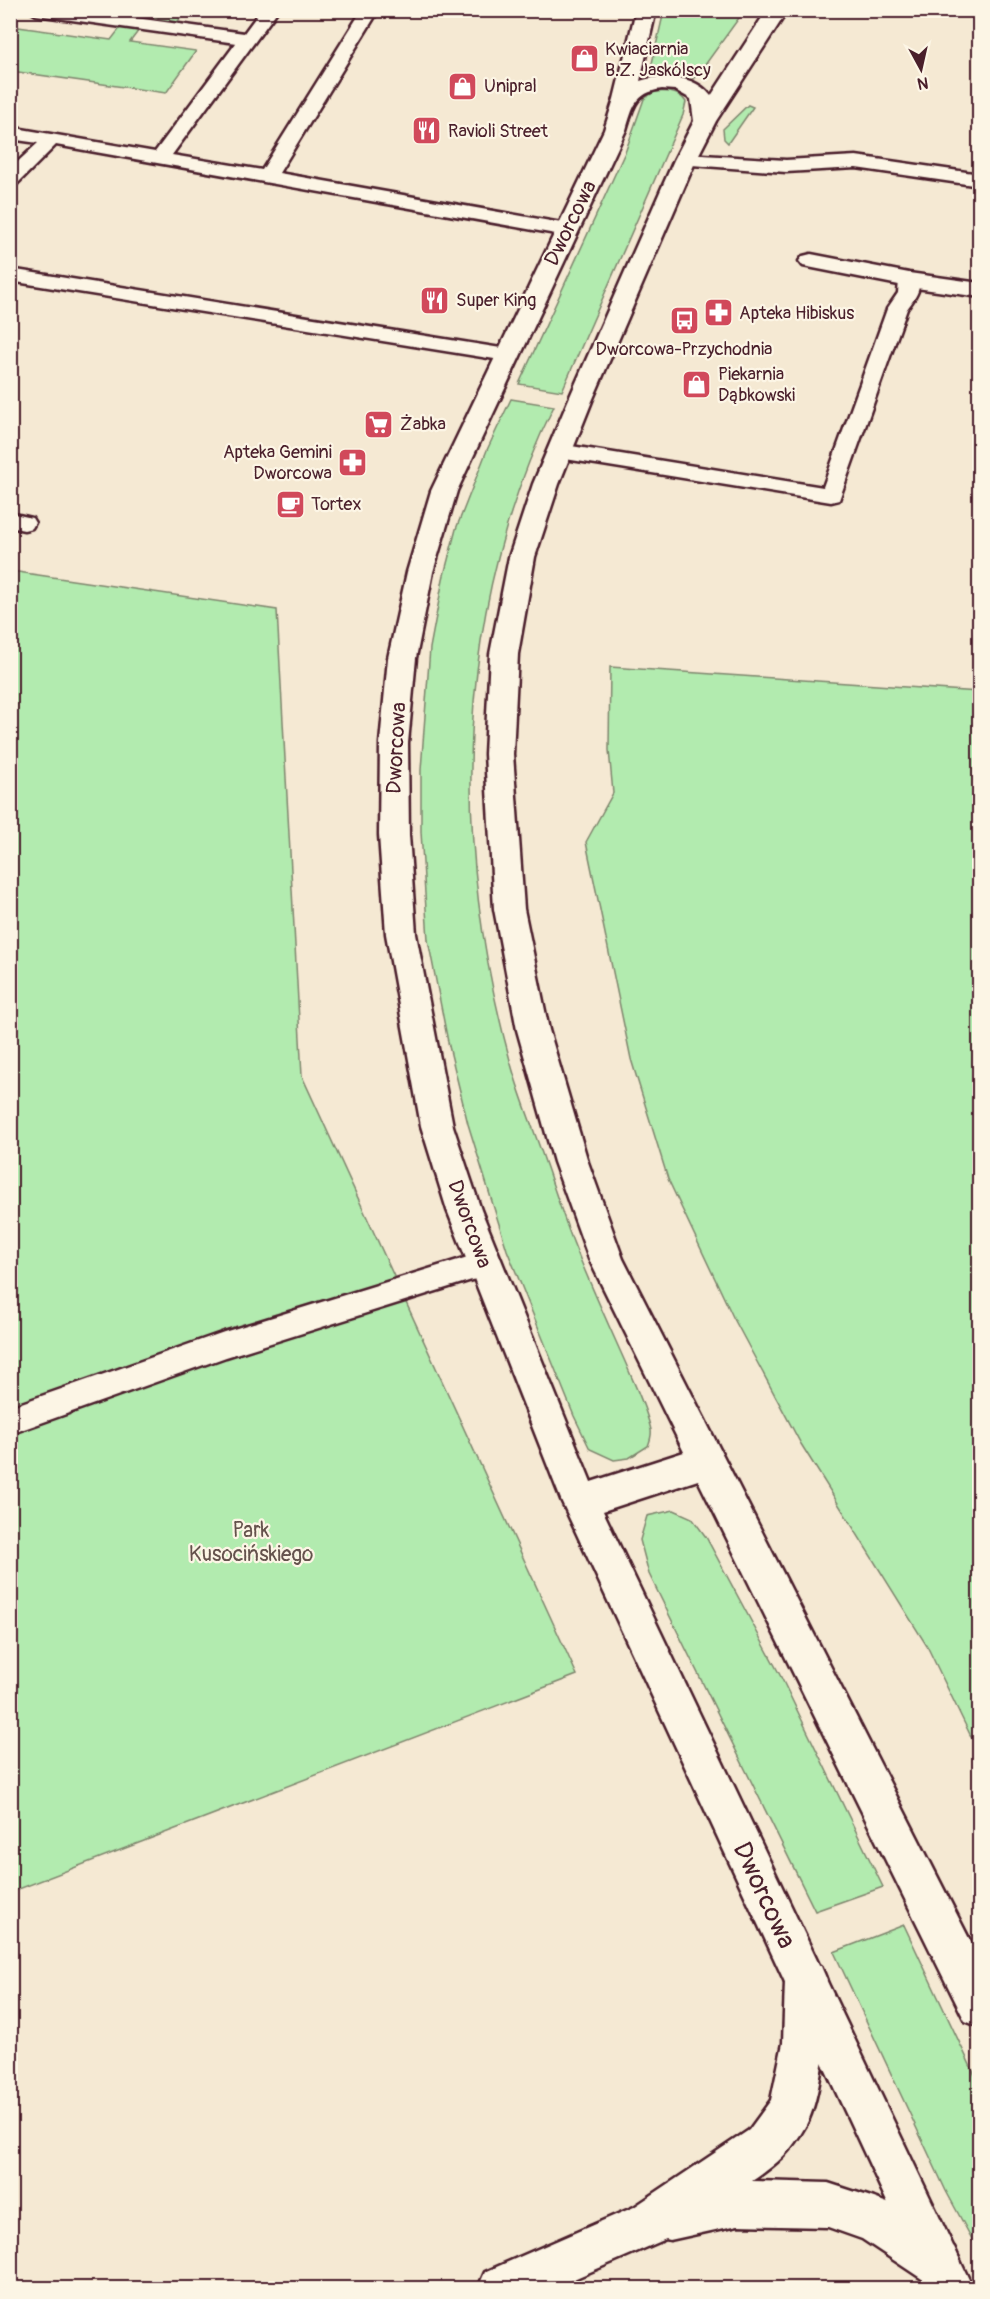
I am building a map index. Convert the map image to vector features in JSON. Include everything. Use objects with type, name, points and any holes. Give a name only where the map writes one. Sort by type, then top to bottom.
[{"type":"street","name":"Dworcowa","points":[[646,10],[625,99],[615,130],[444,491],[420,572],[402,658],[394,743],[394,835],[401,934],[437,1126],[484,1263],[580,1502],[944,2276]]},
{"type":"street","points":[[778,10],[705,120],[685,160],[546,484],[522,557],[504,654],[500,754],[509,909],[533,1030],[571,1162],[606,1259],[980,2006]]},
{"type":"street","points":[[625,99],[634,90],[652,84],[674,83],[685,86],[700,96],[705,120]]},
{"type":"street","points":[[811,261],[909,280],[980,290]]},
{"type":"street","points":[[580,1502],[706,1461]]},
{"type":"street","points":[[501,2289],[650,2223],[765,2146],[791,2109],[804,2043],[806,1981]]},
{"type":"street","points":[[650,2223],[738,2203],[828,2205],[874,2220],[944,2276]]},
{"type":"lane","points":[[36,10],[247,39]]},
{"type":"lane","points":[[161,157],[270,10]]},
{"type":"lane","points":[[268,176],[371,10]]},
{"type":"lane","points":[[10,133],[161,157],[567,230]]},
{"type":"lane","points":[[10,180],[52,139]]},
{"type":"lane","points":[[685,160],[786,166],[856,162],[980,180]]},
{"type":"lane","points":[[10,275],[507,355]]},
{"type":"lane","points":[[560,451],[831,495],[897,309],[908,293],[909,280]]},
{"type":"lane","points":[[10,1421],[224,1345],[484,1263]]},
{"type":"green space","points":[[664,10],[744,11],[694,78],[650,72]]},
{"type":"green space","points":[[136,11],[186,11],[175,25],[130,18]]},
{"type":"green space","points":[[11,26],[111,40],[121,27],[139,30],[130,42],[196,51],[166,93],[11,71]]},
{"type":"green space","points":[[654,92],[668,92],[683,98],[686,102],[683,115],[562,391],[519,384],[626,150],[644,99]]},
{"type":"green space","points":[[748,105],[753,107],[728,143],[724,139],[723,129]]},
{"type":"green space","points":[[511,399],[554,406],[521,484],[496,565],[480,647],[472,730],[472,814],[478,898],[491,982],[519,1089],[573,1243],[640,1397],[651,1430],[648,1446],[629,1458],[614,1460],[590,1449],[574,1416],[507,1250],[468,1124],[448,1042],[428,940],[421,832],[421,770],[430,648],[443,579],[456,529],[487,450]]},
{"type":"green space","name":"Park Kusocińskiego","points":[[11,571],[277,610],[302,1076],[577,1675],[11,1892]]},
{"type":"green space","points":[[610,667],[979,692],[979,1753],[927,1646],[801,1444],[733,1317],[668,1179],[631,1059],[586,842],[613,793],[609,750]]},
{"type":"green space","points":[[674,1510],[692,1518],[706,1537],[780,1675],[883,1887],[815,1911],[649,1574],[640,1540],[647,1516]]},
{"type":"green space","points":[[904,1925],[979,2084],[979,2252],[946,2191],[834,1952]]},
{"type":"place","name":"Kwiaciarnia B.Z. Jaskólscy","points":[[584,59]]},
{"type":"place","name":"Unipral","points":[[463,86]]},
{"type":"place","name":"Ravioli Street","points":[[427,131]]},
{"type":"place","name":"Super King","points":[[435,300]]},
{"type":"place","name":"Apteka Hibiskus","points":[[718,313]]},
{"type":"place","name":"Dworcowa-Przychodnia","points":[[684,320]]},
{"type":"place","name":"Piekarnia Dąbkowski","points":[[697,384]]},
{"type":"place","name":"Żabka","points":[[379,424]]},
{"type":"place","name":"Apteka Gemini Dworcowa","points":[[353,462]]},
{"type":"place","name":"Tortex","points":[[290,504]]}]
